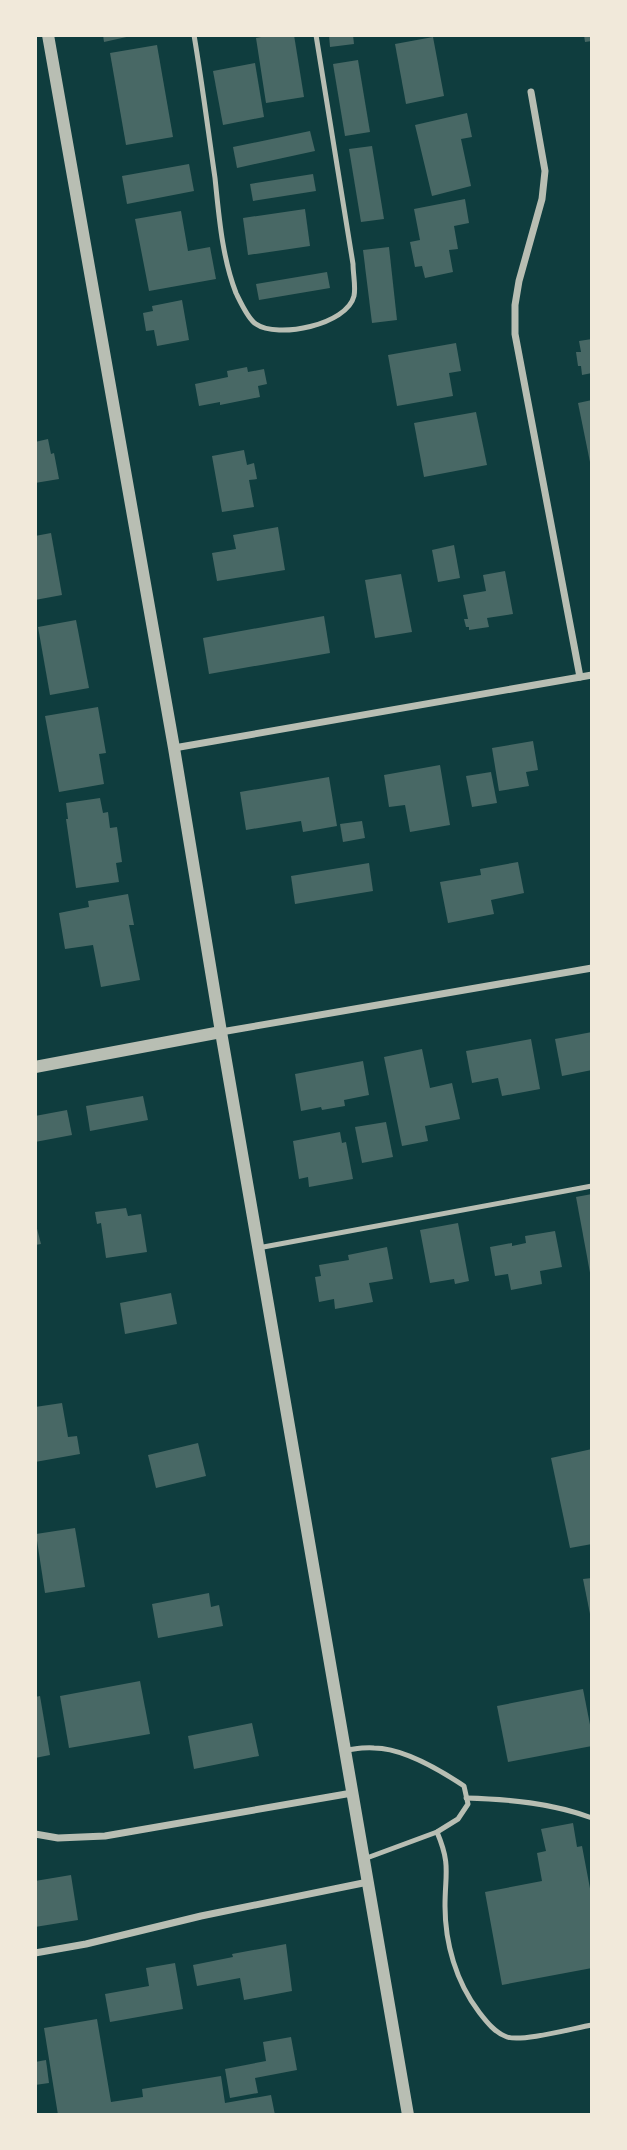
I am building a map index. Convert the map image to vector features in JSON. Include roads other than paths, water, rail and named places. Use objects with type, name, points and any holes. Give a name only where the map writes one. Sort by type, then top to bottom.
[{"type":"street","points":[[48,35],[174,747],[408,2115]]},
{"type":"street","points":[[531,92],[545,171],[542,199],[519,281],[515,305],[515,334],[580,677]]},
{"type":"street","points":[[174,747],[592,675]]},
{"type":"street","points":[[35,1066],[592,968]]},
{"type":"street","points":[[35,1835],[58,1838],[105,1836],[352,1793]]},
{"type":"street","points":[[35,1952],[86,1944],[201,1916],[368,1882]]},
{"type":"lane","points":[[194,35],[223,244],[236,293],[254,323],[268,329],[283,330],[327,323],[340,316],[354,298],[353,264],[316,35]]},
{"type":"lane","points":[[258,1248],[592,1186]]},
{"type":"lane","points":[[345,1750],[374,1748],[395,1751],[441,1771],[464,1786],[467,1804],[458,1819],[437,1832],[364,1860]]},
{"type":"lane","points":[[466,1798],[533,1803],[570,1810],[592,1818]]},
{"type":"lane","points":[[437,1832],[445,1851],[448,1869],[445,1904],[451,1956],[461,1983],[490,2026],[507,2037],[523,2038],[592,2025]]}]
